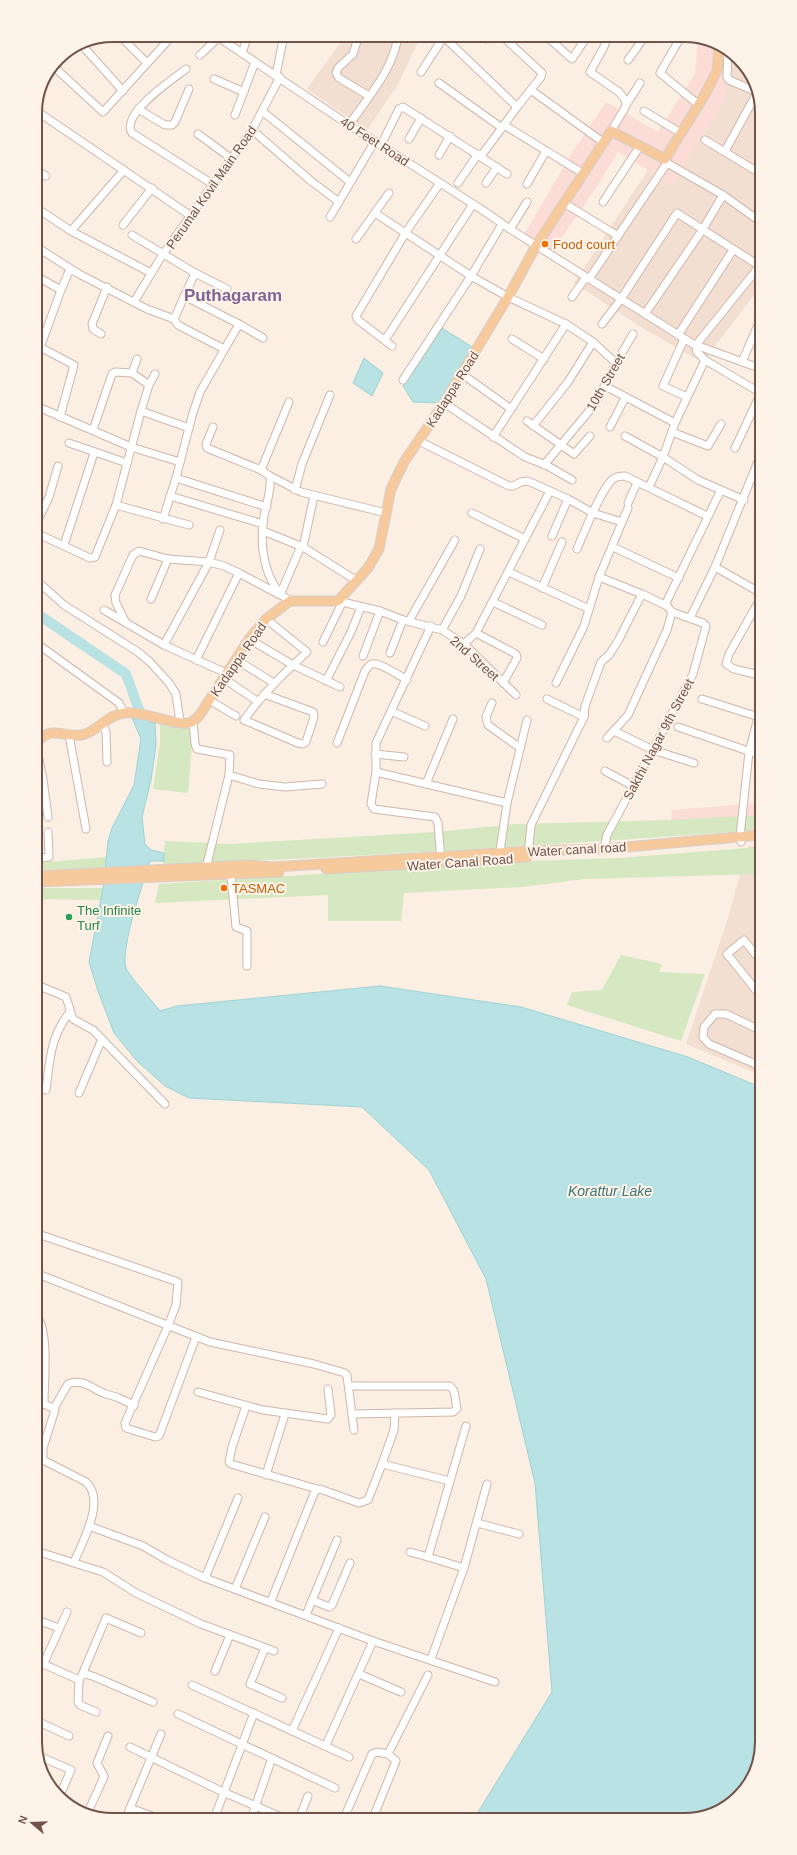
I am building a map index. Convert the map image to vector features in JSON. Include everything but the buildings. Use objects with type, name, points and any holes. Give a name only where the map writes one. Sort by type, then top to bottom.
[{"type":"main road","points":[[611,131],[666,161],[717,71],[719,52]]},
{"type":"main road","name":"Kadappa Road","points":[[340,601],[368,568],[379,549],[388,500],[396,477],[462,374],[508,297],[536,246],[611,131]]},
{"type":"main road","points":[[290,601],[340,601]]},
{"type":"main road","name":"Kadappa Road","points":[[193,721],[200,716],[224,675],[249,639],[266,619],[290,601]]},
{"type":"main road","points":[[42,738],[46,734],[53,732],[69,735],[86,734],[117,714],[128,713],[180,722],[193,721]]},
{"type":"main road","name":"Water canal road","points":[[528,854],[740,839],[755,835]]},
{"type":"main road","name":"Water Canal Road","points":[[160,873],[231,875],[528,854],[591,855],[740,839],[755,840]]},
{"type":"main road","name":"Water canal road","points":[[160,873],[206,868],[248,866],[273,867],[441,860]]},
{"type":"main road","points":[[42,882],[160,873]]},
{"type":"main road","points":[[42,876],[100,877]]},
{"type":"street","points":[[129,42],[147,62]]},
{"type":"street","points":[[57,70],[103,112],[166,42]]},
{"type":"street","points":[[200,55],[211,42]]},
{"type":"street","name":"40 Feet Road","points":[[225,42],[278,76],[348,125],[681,337],[696,345],[755,367]]},
{"type":"street","points":[[242,53],[246,42]]},
{"type":"street","name":"Perumal Kovil Main Road","points":[[134,302],[163,254],[252,130],[278,76],[283,42]]},
{"type":"street","points":[[357,42],[353,54],[338,68],[336,73],[339,78],[369,96]]},
{"type":"street","points":[[348,125],[386,71],[396,50],[397,42]]},
{"type":"street","points":[[420,72],[441,42]]},
{"type":"street","points":[[451,42],[517,107]]},
{"type":"street","points":[[458,183],[541,77],[542,73],[509,42]]},
{"type":"street","points":[[554,42],[572,59],[583,42]]},
{"type":"street","points":[[606,42],[590,72],[623,96],[626,105]]},
{"type":"street","points":[[628,60],[641,42]]},
{"type":"street","points":[[678,42],[660,73],[698,105]]},
{"type":"street","points":[[84,48],[123,91]]},
{"type":"street","points":[[728,58],[727,77],[729,80],[751,89]]},
{"type":"street","points":[[234,115],[255,62]]},
{"type":"street","points":[[186,69],[153,93],[138,109],[130,125],[130,130],[151,146],[214,185]]},
{"type":"street","points":[[214,78],[244,92]]},
{"type":"street","points":[[439,83],[503,127],[584,174]]},
{"type":"street","points":[[611,131],[640,83]]},
{"type":"street","points":[[138,109],[165,125],[172,125],[175,122],[189,89]]},
{"type":"street","points":[[531,90],[604,143]]},
{"type":"street","points":[[724,151],[754,99]]},
{"type":"street","points":[[330,217],[350,182],[378,143],[400,107],[405,108],[450,136],[507,174]]},
{"type":"street","points":[[262,111],[350,182]]},
{"type":"street","points":[[644,111],[681,133]]},
{"type":"street","points":[[42,115],[152,188],[191,216]]},
{"type":"street","points":[[409,138],[421,118]]},
{"type":"street","points":[[252,130],[310,180],[339,202]]},
{"type":"street","points":[[198,134],[232,159]]},
{"type":"street","points":[[438,155],[450,136]]},
{"type":"street","points":[[705,140],[755,169]]},
{"type":"street","points":[[603,202],[640,146]]},
{"type":"street","points":[[527,184],[546,151]]},
{"type":"street","points":[[572,297],[588,278],[618,236],[666,161],[723,195],[755,218]]},
{"type":"street","points":[[486,183],[497,167]]},
{"type":"street","points":[[71,231],[124,170]]},
{"type":"street","points":[[42,173],[46,176]]},
{"type":"street","points":[[392,346],[358,320],[356,316],[357,311],[406,232],[440,183]]},
{"type":"street","points":[[123,225],[152,188]]},
{"type":"street","points":[[356,238],[389,193]]},
{"type":"street","points":[[645,314],[703,229],[723,195]]},
{"type":"street","points":[[510,229],[527,202]]},
{"type":"street","points":[[564,203],[618,236]]},
{"type":"street","points":[[385,340],[473,204]]},
{"type":"street","points":[[42,212],[71,231],[151,273]]},
{"type":"street","points":[[375,213],[471,276],[508,297],[566,324],[593,342],[616,363]]},
{"type":"street","points":[[602,324],[621,299],[677,213],[755,264]]},
{"type":"street","points":[[403,380],[471,276],[502,224]]},
{"type":"street","points":[[132,235],[195,273],[227,289]]},
{"type":"street","points":[[42,250],[70,269],[134,302],[174,319],[178,325],[224,349]]},
{"type":"street","points":[[687,397],[663,386],[681,337],[733,250]]},
{"type":"street","points":[[42,336],[70,269]]},
{"type":"street","points":[[755,270],[696,345],[697,352],[704,360],[755,390]]},
{"type":"street","points":[[174,319],[195,273]]},
{"type":"street","points":[[42,279],[61,290]]},
{"type":"street","points":[[101,334],[93,329],[92,324],[106,287]]},
{"type":"street","points":[[184,296],[263,338]]},
{"type":"street","points":[[163,519],[200,392],[239,324]]},
{"type":"street","points":[[493,437],[566,324]]},
{"type":"street","points":[[742,362],[755,332]]},
{"type":"street","name":"10th Street","points":[[544,465],[595,404],[633,334]]},
{"type":"street","points":[[512,339],[544,359]]},
{"type":"street","points":[[533,426],[568,382],[593,342]]},
{"type":"street","points":[[42,348],[70,361],[74,365],[60,417]]},
{"type":"street","points":[[132,373],[137,359]]},
{"type":"street","points":[[649,487],[663,457],[675,423],[704,360]]},
{"type":"street","points":[[93,430],[112,374],[115,372],[128,374],[132,373],[149,385]]},
{"type":"street","points":[[42,536],[90,558],[95,558],[116,505],[141,411],[149,385],[155,374]]},
{"type":"street","points":[[462,374],[511,409]]},
{"type":"street","points":[[605,386],[625,398],[675,423]]},
{"type":"street","points":[[295,490],[302,464],[330,394]]},
{"type":"street","points":[[610,427],[625,398]]},
{"type":"street","points":[[261,470],[289,402]]},
{"type":"street","points":[[444,403],[525,457],[572,480]]},
{"type":"street","points":[[735,448],[755,406]]},
{"type":"street","points":[[42,409],[131,448],[180,462]]},
{"type":"street","points":[[141,411],[189,428]]},
{"type":"street","points":[[527,421],[560,446],[574,454],[590,436]]},
{"type":"street","points":[[672,432],[708,446],[721,424]]},
{"type":"street","points":[[213,427],[206,444],[207,448],[261,470],[295,490],[386,513]]},
{"type":"street","points":[[625,436],[663,457],[692,476],[744,500]]},
{"type":"street","points":[[419,441],[509,486],[528,481],[568,499],[593,513],[622,522]]},
{"type":"street","points":[[68,443],[127,463]]},
{"type":"street","points":[[64,545],[94,453]]},
{"type":"street","points":[[42,512],[49,497],[58,466]]},
{"type":"street","points":[[690,618],[715,567],[755,471]]},
{"type":"street","points":[[270,476],[271,483],[262,527],[263,551],[270,578],[280,595]]},
{"type":"street","points":[[577,548],[593,513],[613,480],[626,476],[637,483],[649,487],[707,516]]},
{"type":"street","points":[[176,478],[267,507]]},
{"type":"street","points":[[556,683],[584,626],[599,578],[613,547],[637,483]]},
{"type":"street","points":[[665,605],[707,516],[721,490]]},
{"type":"street","points":[[464,644],[476,633],[550,491]]},
{"type":"street","points":[[170,496],[262,527],[302,547],[357,581]]},
{"type":"street","points":[[280,595],[302,547],[314,496]]},
{"type":"street","points":[[552,536],[568,499]]},
{"type":"street","points":[[116,505],[189,525]]},
{"type":"street","points":[[472,513],[525,539]]},
{"type":"street","points":[[164,645],[209,562],[220,530]]},
{"type":"street","points":[[390,653],[406,620],[455,540]]},
{"type":"street","points":[[542,588],[562,542]]},
{"type":"street","points":[[613,547],[679,578]]},
{"type":"street","points":[[442,630],[461,596],[480,549]]},
{"type":"street","points":[[126,623],[116,604],[115,595],[133,555],[139,551],[168,559],[209,562],[239,572],[290,601]]},
{"type":"street","points":[[151,598],[168,559]]},
{"type":"street","points":[[715,567],[755,590]]},
{"type":"street","points":[[196,660],[239,572]]},
{"type":"street","points":[[509,572],[589,609]]},
{"type":"street","name":"Sakthi Nagar 9th Street","points":[[599,578],[642,594],[665,605],[672,612],[705,624],[706,632],[698,652],[693,674],[607,835],[604,849]]},
{"type":"street","points":[[42,585],[64,605],[138,652],[150,662],[169,683],[176,694],[180,722]]},
{"type":"street","points":[[528,854],[531,825],[584,716],[585,706],[601,662],[609,655],[618,642],[642,594]]},
{"type":"street","points":[[323,642],[340,601]]},
{"type":"street","name":"2nd Street","points":[[340,601],[380,611],[442,630],[464,644],[516,695]]},
{"type":"street","points":[[493,602],[542,625]]},
{"type":"street","points":[[326,681],[351,632],[360,607]]},
{"type":"street","points":[[755,608],[729,654],[726,664],[734,669],[755,674]]},
{"type":"street","points":[[104,610],[164,645],[224,675],[258,701]]},
{"type":"street","points":[[363,656],[380,611]]},
{"type":"street","points":[[607,738],[628,716],[667,630],[672,612]]},
{"type":"street","points":[[264,694],[313,712],[314,717],[306,742],[302,744],[298,743],[244,720],[258,701],[264,694],[274,683],[307,652],[266,619]]},
{"type":"street","points":[[431,626],[376,744],[376,772],[371,804],[374,809],[435,817],[438,823],[441,860]]},
{"type":"street","points":[[476,633],[515,653],[517,658],[503,683]]},
{"type":"street","points":[[249,639],[293,665],[340,687]]},
{"type":"street","points":[[42,647],[119,703],[128,713]]},
{"type":"street","points":[[235,659],[274,683]]},
{"type":"street","points":[[337,743],[365,671],[370,665],[374,664],[381,666],[407,680]]},
{"type":"street","points":[[547,699],[584,716]]},
{"type":"street","points":[[702,699],[755,715]]},
{"type":"street","points":[[209,700],[236,716]]},
{"type":"street","points":[[492,703],[486,717],[488,725],[520,748]]},
{"type":"street","points":[[391,711],[425,726]]},
{"type":"street","points":[[426,784],[453,719]]},
{"type":"street","points":[[499,857],[507,803],[527,720]]},
{"type":"street","points":[[193,721],[195,744],[197,749],[230,755],[229,775],[206,868]]},
{"type":"street","points":[[102,723],[106,732],[107,762]]},
{"type":"street","points":[[678,727],[755,754]]},
{"type":"street","points":[[740,839],[749,752],[755,730]]},
{"type":"street","points":[[614,732],[653,750],[694,764]]},
{"type":"street","points":[[69,735],[86,829]]},
{"type":"street","points":[[375,754],[404,757]]},
{"type":"street","points":[[605,771],[633,786]]},
{"type":"street","points":[[376,772],[507,803]]},
{"type":"street","points":[[42,774],[48,818]]},
{"type":"street","points":[[229,775],[259,784],[285,787],[322,784]]},
{"type":"street","points":[[42,858],[49,858],[48,832]]},
{"type":"street","points":[[231,875],[236,927],[247,931],[247,966]]},
{"type":"street","points":[[755,954],[744,940],[728,954],[755,989]]},
{"type":"street","points":[[42,987],[66,997],[73,1019],[89,1027],[102,1039],[165,1104]]},
{"type":"street","points":[[46,1090],[54,1038],[58,1027],[70,1012]]},
{"type":"street","points":[[755,1028],[726,1014],[715,1014],[704,1027],[703,1037],[709,1044],[755,1064]]},
{"type":"street","points":[[79,1093],[102,1039]]},
{"type":"street","points":[[42,1235],[178,1282],[176,1305],[125,1427],[158,1437],[196,1337]]},
{"type":"street","points":[[42,1276],[210,1342],[342,1372],[346,1374],[349,1386],[354,1430]]},
{"type":"street","points":[[42,1345],[45,1365],[42,1394]]},
{"type":"street","points":[[42,1454],[55,1414],[54,1408],[68,1384],[77,1382],[89,1384],[104,1393],[119,1397],[134,1406]]},
{"type":"street","points":[[349,1386],[450,1386],[454,1388],[457,1409],[455,1412],[352,1414]]},
{"type":"street","points":[[198,1392],[246,1406],[285,1414],[329,1419],[331,1415],[328,1389]]},
{"type":"street","points":[[42,1403],[54,1408]]},
{"type":"street","points":[[246,1406],[232,1447],[229,1462],[266,1475],[317,1489],[359,1503],[366,1502],[368,1500],[394,1430],[395,1413]]},
{"type":"street","points":[[266,1475],[285,1414]]},
{"type":"street","points":[[428,1557],[466,1426]]},
{"type":"street","points":[[42,1461],[51,1464],[91,1486],[94,1501],[89,1526],[74,1562]]},
{"type":"street","points":[[382,1464],[450,1481]]},
{"type":"street","points":[[431,1659],[464,1568],[487,1484]]},
{"type":"street","points":[[271,1601],[313,1493],[317,1489]]},
{"type":"street","points":[[205,1578],[238,1498]]},
{"type":"street","points":[[234,1589],[265,1517]]},
{"type":"street","points":[[477,1523],[519,1534]]},
{"type":"street","points":[[89,1526],[143,1546],[167,1560],[205,1578],[271,1601],[374,1641],[431,1659],[495,1682]]},
{"type":"street","points":[[306,1615],[337,1540]]},
{"type":"street","points":[[410,1552],[464,1568]]},
{"type":"street","points":[[42,1553],[103,1572],[136,1593],[201,1624],[274,1651]]},
{"type":"street","points":[[312,1600],[329,1606],[332,1605],[350,1563]]},
{"type":"street","points":[[42,1661],[67,1612]]},
{"type":"street","points":[[96,1712],[80,1705],[78,1702],[80,1678],[106,1618],[141,1633]]},
{"type":"street","points":[[42,1623],[59,1628]]},
{"type":"street","points":[[292,1731],[340,1628]]},
{"type":"street","points":[[215,1671],[230,1635]]},
{"type":"street","points":[[326,1745],[374,1641]]},
{"type":"street","points":[[265,1648],[250,1684],[282,1698]]},
{"type":"street","points":[[42,1663],[80,1678]]},
{"type":"street","points":[[80,1678],[86,1674],[153,1702]]},
{"type":"street","points":[[359,1674],[401,1692]]},
{"type":"street","points":[[388,1754],[428,1675]]},
{"type":"street","points":[[192,1685],[326,1745],[349,1757]]},
{"type":"street","points":[[216,1813],[254,1713]]},
{"type":"street","points":[[178,1714],[335,1788]]},
{"type":"street","points":[[42,1723],[69,1736]]},
{"type":"street","points":[[128,1813],[161,1734]]},
{"type":"street","points":[[89,1809],[104,1776],[97,1763],[108,1736]]},
{"type":"street","points":[[130,1747],[223,1792],[272,1813]]},
{"type":"street","points":[[346,1813],[372,1754],[377,1752],[388,1754],[396,1761],[376,1813]]},
{"type":"street","points":[[44,1758],[70,1770],[62,1791]]},
{"type":"street","points":[[253,1813],[272,1758]]},
{"type":"street","points":[[301,1813],[308,1796]]},
{"type":"street","points":[[130,1808],[142,1813]]},
{"type":"shaded area","points":[[418,42],[397,86],[367,130],[307,89],[340,43]]},
{"type":"shaded area","points":[[698,43],[711,47],[730,59],[724,101],[671,186],[618,152],[597,186],[548,258],[521,240],[570,156],[606,102],[658,132],[695,74]]},
{"type":"shaded area","points":[[730,59],[740,70],[750,86],[754,99],[755,221],[746,215],[755,222],[755,294],[714,347],[707,359],[695,358],[644,329],[574,283],[648,170],[671,185],[724,101]]},
{"type":"shaded area","points":[[755,803],[755,826],[670,835],[672,810]]},
{"type":"shaded area","points":[[755,845],[755,1073],[686,1044],[727,921],[748,846]]},
{"type":"green space","points":[[160,724],[191,728],[192,745],[188,793],[153,789],[160,743]]},
{"type":"green space","points":[[755,815],[755,830],[462,850],[163,865],[165,841],[230,844],[436,832],[515,824],[669,820]]},
{"type":"green space","points":[[755,847],[755,874],[584,879],[522,887],[404,893],[401,921],[328,921],[328,895],[155,903],[159,884],[528,861],[619,858]]},
{"type":"green space","points":[[107,857],[106,868],[42,870],[42,863]]},
{"type":"green space","points":[[42,888],[103,888],[101,900],[42,899]]},
{"type":"green space","points":[[621,955],[662,964],[659,972],[705,974],[681,1041],[567,1005],[572,992],[602,990]]},
{"type":"water","points":[[442,328],[472,347],[439,403],[413,402],[403,386]]},
{"type":"water","points":[[364,358],[383,373],[372,396],[353,383]]},
{"type":"water","name":"Korattur Lake","points":[[132,718],[155,723],[156,745],[151,780],[142,817],[145,844],[151,850],[164,853],[164,861],[150,861],[129,931],[125,959],[128,972],[160,1011],[177,1006],[380,986],[521,1007],[688,1057],[755,1085],[755,1742],[754,1756],[750,1769],[740,1785],[727,1798],[711,1808],[688,1813],[477,1813],[552,1692],[535,1483],[486,1279],[429,1170],[362,1107],[189,1098],[165,1086],[136,1060],[114,1033],[89,962],[103,888],[108,841],[112,828],[134,785],[141,739]]},
{"type":"waterway","points":[[42,617],[126,674],[147,732]]},
{"type":"place","name":"Food court","points":[[545,244]]},
{"type":"place","name":"TASMAC","points":[[224,888]]},
{"type":"place","name":"The Infinite Turf","points":[[69,917]]},
{"type":"district","name":"Puthagaram","points":[[233,295]]}]
